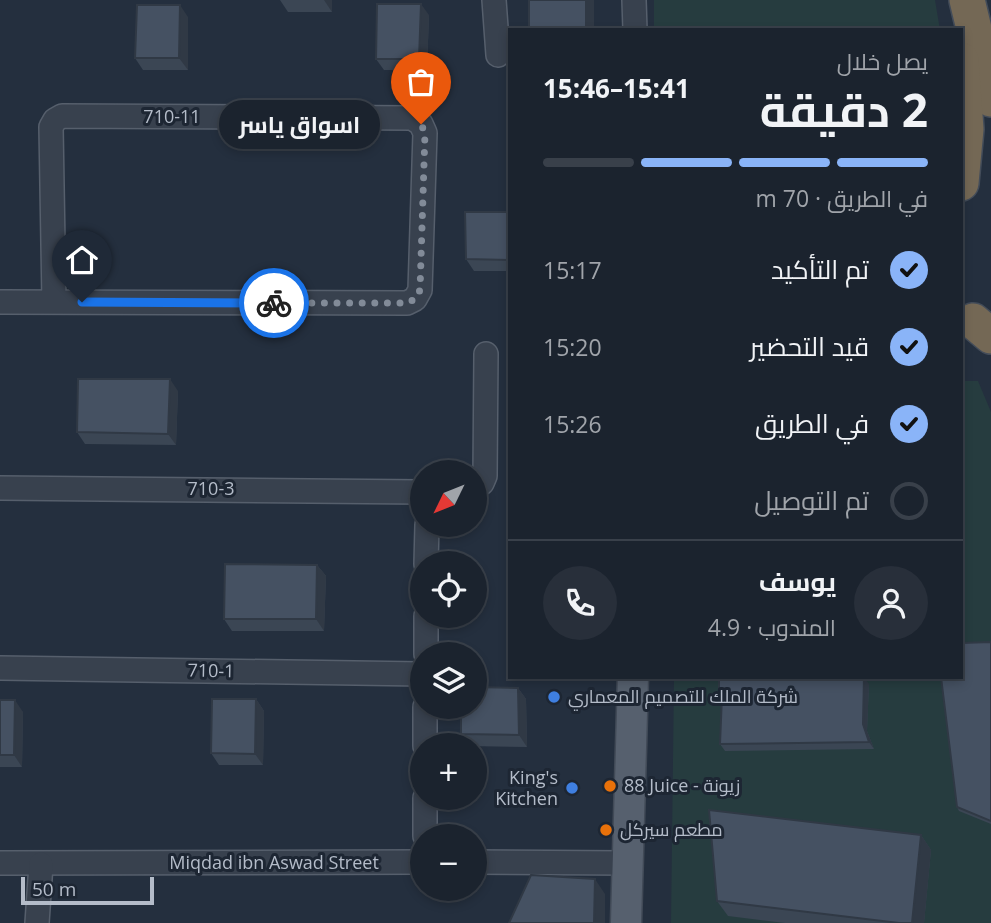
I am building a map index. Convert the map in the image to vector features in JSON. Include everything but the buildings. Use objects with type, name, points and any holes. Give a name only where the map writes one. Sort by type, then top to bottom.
[{"type":"highway","points":[[951,0],[956,28]]},
{"type":"highway","points":[[967,0],[991,99]]},
{"type":"highway","points":[[963,94],[963,156]]},
{"type":"main road","points":[[626,923],[633,679]]},
{"type":"street","points":[[494,0],[498,55]]},
{"type":"street","points":[[634,0],[635,28]]},
{"type":"street","name":"710-11","points":[[62,116],[412,118],[421,124],[425,133],[420,290],[415,299],[407,303],[54,302],[51,127],[55,120],[62,116]]},
{"type":"street","points":[[0,302],[54,302]]},
{"type":"street","points":[[485,460],[486,354]]},
{"type":"street","name":"710-3","points":[[0,488],[410,492]]},
{"type":"street","name":"710-1","points":[[0,668],[410,674]]},
{"type":"street","name":"Miqdad ibn Aswad Street","points":[[0,863],[410,862]]},
{"type":"street","points":[[487,862],[626,863]]},
{"type":"street","points":[[37,923],[41,864]]},
{"type":"green space","points":[[654,0],[935,0],[940,28],[654,28]]},
{"type":"green space","points":[[963,381],[978,381],[991,412],[991,923],[671,923],[674,679],[963,679]]},
{"type":"way so far","points":[[274,303],[407,303],[415,299],[420,290],[425,133],[421,124]]},
{"type":"place","name":"اسواق ياسر","points":[[421,124]]},
{"type":"place","name":"شركة الملك للتصميم المعماري","points":[[554,697]]},
{"type":"place","name":"88 Juice - زيونة","points":[[610,786]]},
{"type":"place","name":"King's Kitchen","points":[[572,788]]},
{"type":"place","name":"مطعم سيركل","points":[[606,830]]},
{"type":"route","points":[[82,302],[274,303]]}]
